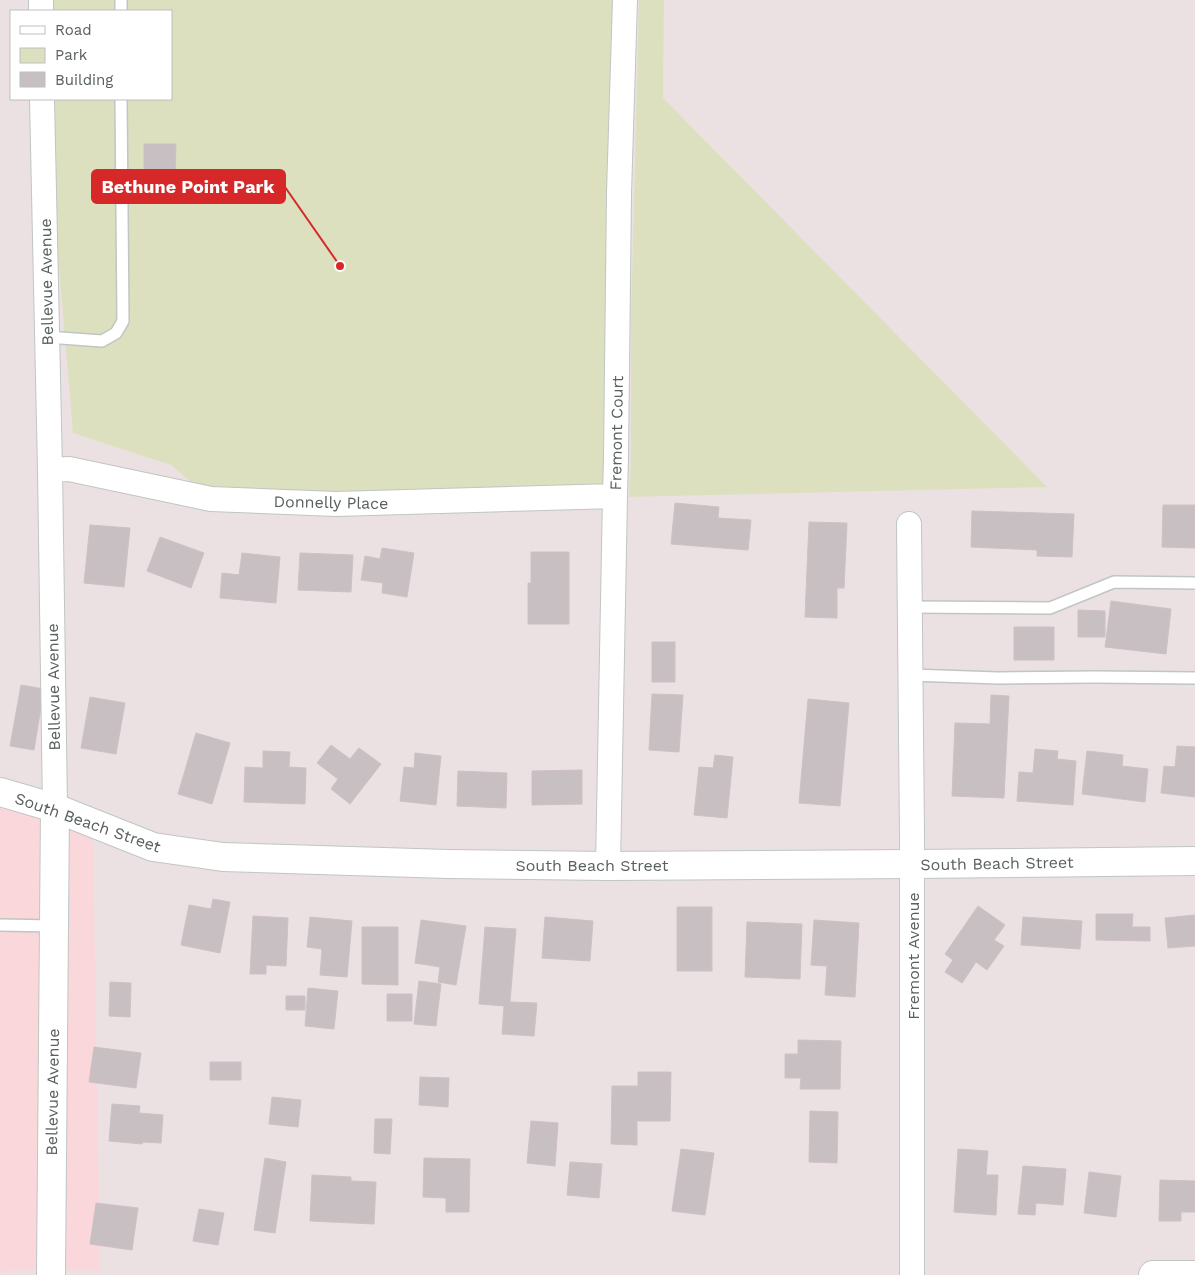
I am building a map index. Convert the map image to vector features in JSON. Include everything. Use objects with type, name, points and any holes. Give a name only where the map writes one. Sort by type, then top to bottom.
[{"type":"street","name":"Fremont Court","points":[[608,866],[619,193],[625,0]]},
{"type":"street","name":"Bellevue Avenue","points":[[42,100],[55,808],[50,1275]]},
{"type":"street","name":"Donnelly Place","points":[[50,470],[69,469],[211,499],[229,500],[336,504],[615,496]]},
{"type":"street","name":"Fremont Avenue","points":[[909,524],[912,864],[912,1275]]},
{"type":"street","name":"South Beach Street","points":[[0,792],[55,808],[153,847],[223,857],[448,864],[608,866],[1195,861]]},
{"type":"street","points":[[1154,1275],[1195,1275]]},
{"type":"lane","points":[[47,337],[102,341],[116,333],[123,321],[121,100]]},
{"type":"lane","points":[[910,607],[1050,608],[1114,582],[1195,583]]},
{"type":"lane","points":[[911,674],[998,678],[1195,678]]},
{"type":"lane","points":[[0,925],[54,926]]},
{"type":"shaded area","points":[[0,805],[41,817],[37,1270],[0,1271]]},
{"type":"shaded area","points":[[69,827],[93,837],[100,1271],[65,1270]]},
{"type":"green space","points":[[41,0],[626,0],[615,496],[211,499],[171,465],[73,433],[45,100],[172,100],[172,10],[41,10]]},
{"type":"green space","points":[[639,0],[664,0],[663,98],[1047,487],[629,497],[631,459],[631,317]]},
{"type":"building","points":[[144,144],[176,144],[175,176],[144,176]]},
{"type":"building","points":[[675,503],[719,507],[718,518],[751,520],[748,550],[671,544]]},
{"type":"building","points":[[1163,505],[1195,505],[1195,548],[1162,547]]},
{"type":"building","points":[[972,511],[1074,514],[1072,557],[1037,556],[1037,550],[971,547]]},
{"type":"building","points":[[809,522],[847,523],[844,588],[837,588],[837,618],[805,617]]},
{"type":"building","points":[[90,525],[130,528],[124,587],[84,583]]},
{"type":"building","points":[[160,537],[204,553],[191,588],[147,571]]},
{"type":"building","points":[[382,548],[414,553],[407,597],[382,593],[383,583],[361,580],[365,556],[380,559]]},
{"type":"building","points":[[531,552],[569,552],[569,624],[528,624],[528,583],[531,583]]},
{"type":"building","points":[[242,553],[280,557],[276,603],[220,598],[222,573],[239,575]]},
{"type":"building","points":[[300,553],[353,555],[351,592],[298,590]]},
{"type":"building","points":[[1111,601],[1171,609],[1166,654],[1105,647]]},
{"type":"building","points":[[1078,610],[1105,611],[1105,637],[1078,637]]},
{"type":"building","points":[[1014,627],[1054,627],[1054,660],[1014,660]]},
{"type":"building","points":[[652,642],[675,642],[675,682],[652,682]]},
{"type":"building","points":[[21,685],[44,689],[34,750],[10,746]]},
{"type":"building","points":[[652,694],[683,695],[679,752],[649,750]]},
{"type":"building","points":[[991,695],[1009,696],[1004,798],[952,796],[955,723],[990,724]]},
{"type":"building","points":[[90,697],[125,703],[116,754],[81,748]]},
{"type":"building","points":[[808,699],[849,703],[840,806],[799,803]]},
{"type":"building","points":[[196,733],[230,743],[212,804],[178,794]]},
{"type":"building","points":[[331,745],[350,759],[359,748],[381,764],[350,804],[331,789],[338,779],[317,763]]},
{"type":"building","points":[[1177,746],[1195,747],[1195,797],[1161,793],[1164,766],[1175,767]]},
{"type":"building","points":[[1035,749],[1058,751],[1057,759],[1076,761],[1073,805],[1017,801],[1019,772],[1033,773]]},
{"type":"building","points":[[263,751],[290,752],[289,767],[306,768],[305,804],[244,802],[245,767],[263,768]]},
{"type":"building","points":[[1087,751],[1123,755],[1122,766],[1148,769],[1145,802],[1082,794]]},
{"type":"building","points":[[415,753],[441,756],[436,805],[400,801],[404,767],[414,768]]},
{"type":"building","points":[[715,755],[733,757],[727,818],[694,815],[699,767],[713,768]]},
{"type":"building","points":[[582,770],[582,804],[532,805],[532,771]]},
{"type":"building","points":[[458,771],[507,773],[506,808],[457,806]]},
{"type":"building","points":[[213,899],[230,902],[220,953],[181,945],[189,905],[211,909]]},
{"type":"building","points":[[978,906],[1005,925],[994,940],[1004,946],[987,970],[976,962],[962,983],[945,972],[953,960],[945,954]]},
{"type":"building","points":[[677,907],[712,907],[712,971],[677,971]]},
{"type":"building","points":[[1096,914],[1133,914],[1132,927],[1150,927],[1150,941],[1096,940]]},
{"type":"building","points":[[1195,915],[1195,946],[1168,948],[1165,918]]},
{"type":"building","points":[[253,916],[288,918],[286,966],[266,965],[266,974],[250,974]]},
{"type":"building","points":[[310,917],[352,921],[347,977],[320,975],[322,949],[307,947]]},
{"type":"building","points":[[545,917],[593,921],[590,961],[542,958]]},
{"type":"building","points":[[1023,917],[1082,921],[1080,949],[1021,945]]},
{"type":"building","points":[[421,920],[466,926],[456,985],[438,982],[440,967],[415,963]]},
{"type":"building","points":[[814,920],[859,923],[855,997],[825,995],[827,966],[811,965]]},
{"type":"building","points":[[747,922],[802,924],[800,979],[745,977]]},
{"type":"building","points":[[362,927],[398,927],[398,985],[362,984]]},
{"type":"building","points":[[485,927],[516,929],[510,1002],[537,1003],[534,1036],[502,1034],[504,1006],[479,1004]]},
{"type":"building","points":[[419,981],[441,984],[436,1026],[414,1024]]},
{"type":"building","points":[[110,982],[131,983],[130,1017],[109,1016]]},
{"type":"building","points":[[308,988],[338,991],[334,1029],[305,1026]]},
{"type":"building","points":[[387,994],[412,994],[412,1021],[387,1021]]},
{"type":"building","points":[[286,996],[305,996],[305,1010],[286,1010]]},
{"type":"building","points":[[798,1040],[841,1041],[840,1089],[800,1089],[801,1078],[785,1078],[785,1054],[798,1054]]},
{"type":"building","points":[[94,1047],[141,1053],[136,1088],[89,1082]]},
{"type":"building","points":[[210,1062],[241,1062],[241,1080],[210,1080]]},
{"type":"building","points":[[638,1072],[671,1072],[670,1121],[637,1121],[637,1145],[611,1144],[612,1086],[638,1086]]},
{"type":"building","points":[[420,1077],[449,1078],[448,1107],[419,1105]]},
{"type":"building","points":[[272,1097],[301,1100],[298,1127],[269,1124]]},
{"type":"building","points":[[112,1104],[140,1106],[139,1113],[163,1115],[161,1143],[143,1142],[142,1144],[109,1141]]},
{"type":"building","points":[[810,1111],[838,1112],[837,1163],[809,1162]]},
{"type":"building","points":[[375,1119],[392,1119],[390,1154],[374,1153]]},
{"type":"building","points":[[531,1121],[558,1123],[555,1166],[527,1163]]},
{"type":"building","points":[[681,1149],[714,1153],[705,1215],[672,1211]]},
{"type":"building","points":[[958,1149],[988,1151],[986,1175],[998,1175],[996,1215],[954,1212]]},
{"type":"building","points":[[265,1158],[286,1162],[275,1233],[254,1230]]},
{"type":"building","points":[[424,1158],[470,1159],[469,1212],[446,1212],[446,1198],[423,1197]]},
{"type":"building","points":[[570,1162],[602,1164],[599,1198],[567,1195]]},
{"type":"building","points":[[1023,1166],[1066,1169],[1063,1205],[1036,1203],[1035,1215],[1018,1214]]},
{"type":"building","points":[[1089,1172],[1121,1176],[1116,1217],[1084,1213]]},
{"type":"building","points":[[312,1175],[351,1177],[351,1181],[376,1182],[374,1224],[310,1221]]},
{"type":"building","points":[[1160,1180],[1195,1181],[1195,1212],[1181,1212],[1181,1221],[1159,1221]]},
{"type":"building","points":[[96,1203],[138,1208],[132,1250],[90,1244]]},
{"type":"building","points":[[199,1209],[224,1213],[218,1245],[193,1241]]},
{"type":"place","name":"Bethune Point Park","points":[[340,266]]}]
